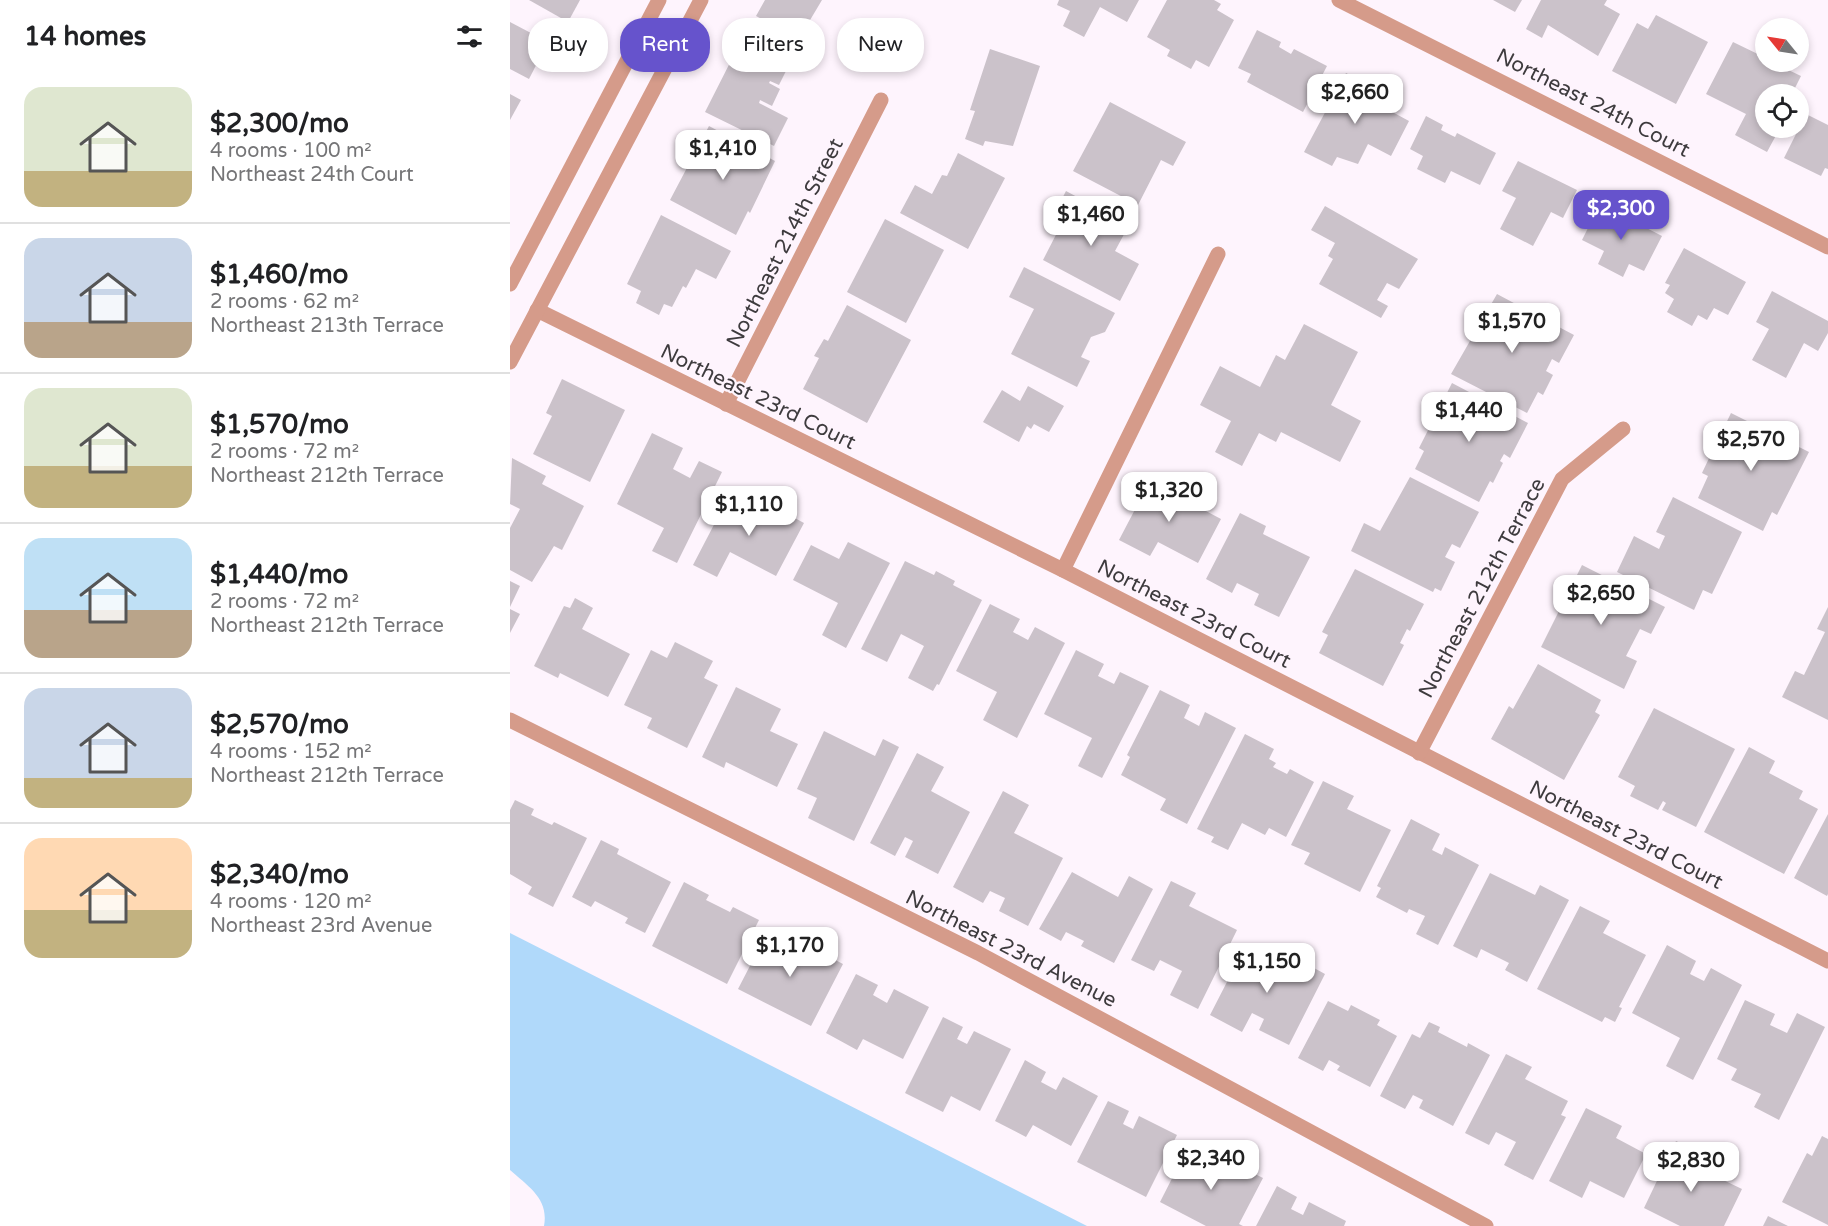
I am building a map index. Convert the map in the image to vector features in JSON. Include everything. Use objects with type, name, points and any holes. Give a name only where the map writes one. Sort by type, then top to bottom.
[{"type":"street","points":[[510,284],[659,0]]},
{"type":"street","points":[[510,362],[701,0]]},
{"type":"street","name":"Northeast 24th Court","points":[[1339,0],[1828,247]]},
{"type":"street","name":"Northeast 214th Street","points":[[726,404],[880,99]]},
{"type":"street","points":[[1064,570],[1218,254]]},
{"type":"street","name":"Northeast 23rd Court","points":[[537,310],[1064,570],[1828,961]]},
{"type":"street","name":"Northeast 212th Terrace","points":[[1419,753],[1562,479],[1623,429]]},
{"type":"street","name":"Northeast 23rd Avenue","points":[[510,720],[978,953],[1486,1226]]},
{"type":"water","points":[[510,933],[1087,1226],[544,1226],[543,1208],[536,1194],[510,1170]]},
{"type":"building","points":[[529,0],[580,0],[570,18],[561,18]]},
{"type":"building","points":[[765,0],[822,0],[811,18],[760,18],[756,16]]},
{"type":"building","points":[[1059,0],[1139,0],[1127,22],[1100,7],[1084,37],[1063,26],[1070,11],[1057,5]]},
{"type":"building","points":[[1167,0],[1214,0],[1221,4],[1217,10],[1234,20],[1209,67],[1196,60],[1191,69],[1167,56],[1170,50],[1147,37]]},
{"type":"building","points":[[1493,0],[1522,0],[1515,12]]},
{"type":"building","points":[[1541,0],[1607,0],[1604,5],[1620,14],[1598,56],[1548,25],[1542,38],[1526,29]]},
{"type":"building","points":[[1656,15],[1708,42],[1676,104],[1612,71],[1637,23],[1648,29]]},
{"type":"building","points":[[510,22],[528,31],[528,72],[533,72],[529,79],[510,69]]},
{"type":"building","points":[[1257,30],[1281,42],[1279,47],[1291,54],[1294,49],[1327,66],[1303,112],[1247,82],[1251,74],[1238,68]]},
{"type":"building","points":[[1733,42],[1755,53],[1755,72],[1793,72],[1801,76],[1797,84],[1755,84],[1755,138],[1775,138],[1767,152],[1735,135],[1746,114],[1706,94]]},
{"type":"building","points":[[990,49],[1040,66],[1013,146],[985,141],[983,146],[965,139],[975,111],[970,110]]},
{"type":"building","points":[[725,72],[786,72],[779,85],[770,81],[769,83],[780,89],[772,106],[760,100],[759,103],[788,118],[774,146],[705,112]]},
{"type":"building","points":[[1346,73],[1373,87],[1368,96],[1373,99],[1372,101],[1409,121],[1391,156],[1368,144],[1358,164],[1337,157],[1332,166],[1304,152]]},
{"type":"building","points":[[510,94],[521,100],[510,120]]},
{"type":"building","points":[[1110,102],[1186,142],[1173,166],[1161,160],[1138,205],[1073,171]]},
{"type":"building","points":[[1426,116],[1443,125],[1441,130],[1455,137],[1457,133],[1496,153],[1480,185],[1451,171],[1445,183],[1417,169],[1423,156],[1410,149]]},
{"type":"building","points":[[1809,116],[1828,125],[1828,169],[1825,168],[1821,176],[1784,158],[1794,138],[1809,138]]},
{"type":"building","points":[[709,126],[775,161],[750,213],[748,211],[736,235],[670,200]]},
{"type":"building","points":[[958,153],[1005,178],[968,249],[900,213],[915,185],[932,194],[942,175],[947,176]]},
{"type":"building","points":[[1518,161],[1577,190],[1563,218],[1551,212],[1533,246],[1500,229],[1516,198],[1502,191]]},
{"type":"building","points":[[1066,191],[1129,225],[1115,251],[1139,264],[1120,301],[1043,260],[1062,223],[1052,218]]},
{"type":"building","points":[[1600,204],[1662,236],[1644,271],[1629,264],[1623,277],[1598,264],[1604,251],[1582,240]]},
{"type":"building","points":[[1325,206],[1418,259],[1399,289],[1387,283],[1377,300],[1388,306],[1381,318],[1319,284],[1333,259],[1328,256],[1335,243],[1311,230]]},
{"type":"building","points":[[661,215],[731,251],[716,279],[696,269],[686,288],[683,286],[672,307],[664,304],[659,315],[636,303],[641,291],[627,284]]},
{"type":"building","points":[[885,219],[944,250],[906,323],[847,292]]},
{"type":"building","points":[[1684,248],[1746,282],[1728,315],[1714,308],[1707,320],[1698,315],[1692,326],[1667,312],[1674,299],[1665,293],[1670,285],[1665,283]]},
{"type":"building","points":[[1024,267],[1115,313],[1105,332],[1091,337],[1081,357],[1090,361],[1077,387],[1011,354],[1034,309],[1009,297]]},
{"type":"building","points":[[1772,291],[1828,321],[1828,333],[1818,351],[1804,343],[1786,378],[1752,360],[1769,329],[1756,322]]},
{"type":"building","points":[[1497,294],[1574,335],[1559,363],[1552,359],[1546,371],[1553,375],[1543,395],[1538,392],[1527,413],[1451,374]]},
{"type":"building","points":[[847,305],[911,340],[867,423],[803,389],[819,358],[814,356],[824,339],[828,341]]},
{"type":"building","points":[[1304,324],[1358,352],[1331,405],[1361,421],[1340,462],[1281,432],[1276,442],[1259,433],[1242,466],[1215,452],[1231,421],[1200,405],[1220,366],[1260,387],[1276,355],[1285,360]]},
{"type":"building","points":[[562,379],[625,410],[590,482],[533,454],[552,416],[546,413]]},
{"type":"building","points":[[1452,383],[1528,423],[1510,458],[1504,454],[1500,461],[1503,463],[1493,483],[1490,481],[1479,502],[1415,469],[1424,451],[1419,448]]},
{"type":"building","points":[[1028,386],[1064,406],[1049,432],[1034,424],[1031,429],[1027,426],[1019,442],[983,422],[1002,390],[1020,401]]},
{"type":"building","points":[[1731,413],[1809,452],[1777,515],[1772,512],[1763,531],[1698,498],[1708,476],[1702,473],[1711,454],[1718,458],[1722,450],[1715,446]]},
{"type":"building","points":[[652,433],[683,448],[673,469],[690,478],[699,461],[722,472],[677,563],[652,551],[664,528],[617,504]]},
{"type":"building","points":[[512,458],[546,476],[542,484],[584,506],[562,550],[554,546],[532,582],[510,570],[510,528],[520,509],[510,504]]},
{"type":"building","points":[[1152,477],[1190,496],[1187,501],[1221,519],[1198,563],[1158,542],[1150,556],[1119,540]]},
{"type":"building","points":[[1410,477],[1479,512],[1460,548],[1452,544],[1445,557],[1455,562],[1441,591],[1435,588],[1433,592],[1351,551],[1364,523],[1380,531]]},
{"type":"building","points":[[731,492],[775,515],[778,509],[804,523],[776,576],[730,552],[717,577],[693,565]]},
{"type":"building","points":[[1673,497],[1742,532],[1712,594],[1703,590],[1694,610],[1617,572],[1634,536],[1659,549],[1665,536],[1656,532]]},
{"type":"building","points":[[1240,513],[1266,526],[1263,534],[1310,557],[1279,617],[1254,605],[1259,594],[1237,583],[1232,593],[1206,579]]},
{"type":"building","points":[[848,542],[890,563],[846,648],[822,635],[838,603],[793,580],[811,545],[839,559]]},
{"type":"building","points":[[905,561],[934,575],[936,571],[955,581],[953,585],[982,600],[939,685],[937,684],[933,691],[908,678],[924,646],[901,634],[887,662],[861,649]]},
{"type":"building","points":[[1582,565],[1665,607],[1651,634],[1640,629],[1626,656],[1637,661],[1624,689],[1541,647]]},
{"type":"building","points":[[1355,569],[1424,604],[1410,631],[1407,629],[1400,643],[1404,645],[1383,686],[1319,653],[1328,635],[1322,632]]},
{"type":"building","points":[[510,581],[520,586],[510,607]]},
{"type":"building","points":[[575,598],[593,608],[582,629],[630,654],[608,697],[560,673],[558,678],[534,666],[564,606],[570,608]]},
{"type":"building","points":[[990,604],[1020,619],[1013,632],[1028,640],[1035,627],[1065,643],[1017,738],[983,720],[997,692],[956,671]]},
{"type":"building","points":[[1828,607],[1828,720],[1782,697],[1795,671],[1804,675],[1825,632],[1817,629]]},
{"type":"building","points":[[510,609],[520,614],[510,633]]},
{"type":"building","points":[[675,642],[713,661],[704,678],[718,685],[687,748],[647,728],[652,718],[624,705],[651,650],[667,658]]},
{"type":"building","points":[[1076,650],[1104,664],[1098,676],[1114,684],[1120,672],[1149,686],[1102,778],[1078,766],[1092,738],[1044,714]]},
{"type":"building","points":[[1538,664],[1601,700],[1595,712],[1600,715],[1564,780],[1491,739],[1509,706],[1513,709]]},
{"type":"building","points":[[736,687],[781,709],[770,731],[798,744],[777,787],[726,762],[724,768],[702,757]]},
{"type":"building","points":[[1160,690],[1190,705],[1184,718],[1199,726],[1205,712],[1236,728],[1187,824],[1160,810],[1166,799],[1121,775],[1130,757],[1127,755]]},
{"type":"building","points":[[1654,708],[1735,749],[1696,827],[1662,810],[1666,803],[1663,801],[1658,810],[1630,796],[1635,786],[1618,777]]},
{"type":"building","points":[[824,731],[875,756],[883,739],[899,747],[854,841],[808,818],[817,798],[797,789]]},
{"type":"building","points":[[1245,734],[1274,749],[1269,759],[1276,763],[1273,767],[1287,774],[1290,769],[1314,782],[1286,837],[1269,828],[1265,835],[1242,823],[1228,850],[1211,842],[1214,837],[1197,829]]},
{"type":"building","points":[[1749,747],[1775,761],[1769,773],[1803,791],[1799,799],[1818,809],[1784,874],[1704,832]]},
{"type":"building","points":[[917,753],[944,767],[931,791],[970,812],[938,874],[905,857],[913,841],[905,837],[895,856],[870,843]]},
{"type":"building","points":[[1323,781],[1354,796],[1347,809],[1391,830],[1360,892],[1304,864],[1310,853],[1291,845]]},
{"type":"building","points":[[1003,791],[1029,805],[1014,833],[1063,858],[1028,926],[999,911],[1005,898],[990,891],[983,903],[953,887]]},
{"type":"building","points":[[515,800],[534,809],[531,815],[552,825],[554,822],[587,838],[553,907],[528,894],[532,887],[510,874],[510,810]]},
{"type":"building","points":[[1828,814],[1828,894],[1827,896],[1794,878]]},
{"type":"building","points":[[1411,819],[1440,834],[1432,850],[1442,855],[1445,847],[1479,865],[1438,945],[1416,934],[1425,916],[1409,909],[1407,913],[1376,897],[1381,888],[1377,886]]},
{"type":"building","points":[[601,840],[619,849],[617,854],[671,882],[645,933],[625,923],[628,918],[595,901],[591,907],[572,897]]},
{"type":"building","points":[[1072,872],[1118,897],[1129,876],[1153,889],[1114,963],[1081,946],[1084,941],[1066,932],[1061,941],[1039,929]]},
{"type":"building","points":[[1490,873],[1535,895],[1540,885],[1569,900],[1527,982],[1505,970],[1509,963],[1481,949],[1477,958],[1453,946]]},
{"type":"building","points":[[1171,881],[1196,893],[1189,906],[1237,930],[1198,1009],[1170,995],[1182,971],[1160,960],[1154,971],[1131,960]]},
{"type":"building","points":[[684,882],[709,895],[706,900],[730,912],[733,907],[759,920],[727,984],[652,946]]},
{"type":"building","points":[[1580,906],[1610,921],[1603,933],[1646,955],[1619,1007],[1622,1008],[1615,1022],[1605,1017],[1602,1022],[1537,989]]},
{"type":"building","points":[[770,927],[803,944],[796,957],[811,965],[818,951],[843,964],[811,1026],[738,989]]},
{"type":"building","points":[[1247,943],[1301,970],[1305,963],[1325,974],[1289,1045],[1259,1030],[1264,1019],[1252,1013],[1242,1032],[1210,1015]]},
{"type":"building","points":[[1667,945],[1696,961],[1690,974],[1704,981],[1711,968],[1742,985],[1693,1080],[1666,1066],[1680,1038],[1632,1013]]},
{"type":"building","points":[[856,974],[878,985],[873,995],[887,1003],[894,989],[929,1007],[903,1059],[863,1039],[857,1050],[826,1033]]},
{"type":"building","points":[[1745,1000],[1775,1014],[1770,1025],[1787,1033],[1797,1013],[1825,1027],[1779,1120],[1754,1107],[1761,1094],[1731,1080],[1737,1069],[1717,1059]]},
{"type":"building","points":[[1328,1001],[1348,1011],[1351,1005],[1380,1020],[1377,1025],[1397,1036],[1370,1087],[1337,1070],[1340,1066],[1329,1060],[1323,1071],[1298,1058]]},
{"type":"building","points":[[943,1017],[963,1027],[957,1039],[967,1044],[974,1031],[1011,1049],[980,1111],[951,1096],[943,1112],[905,1093]]},
{"type":"building","points":[[1429,1022],[1440,1027],[1438,1032],[1467,1047],[1468,1043],[1490,1055],[1453,1126],[1419,1108],[1423,1100],[1413,1095],[1405,1109],[1380,1096],[1412,1034],[1420,1038]]},
{"type":"building","points":[[1506,1054],[1532,1067],[1525,1079],[1568,1101],[1561,1115],[1566,1117],[1533,1180],[1504,1165],[1516,1142],[1496,1132],[1489,1145],[1465,1133]]},
{"type":"building","points":[[1025,1060],[1046,1072],[1041,1082],[1056,1090],[1063,1077],[1098,1096],[1071,1146],[1033,1125],[1026,1137],[995,1121]]},
{"type":"building","points":[[1108,1101],[1129,1111],[1123,1124],[1133,1129],[1139,1116],[1177,1135],[1146,1197],[1077,1162]]},
{"type":"building","points":[[1586,1108],[1622,1126],[1616,1138],[1646,1154],[1624,1198],[1590,1181],[1582,1198],[1549,1181]]},
{"type":"building","points":[[1822,1136],[1828,1139],[1828,1225],[1782,1202],[1807,1153],[1812,1156]]},
{"type":"building","points":[[1676,1141],[1698,1151],[1692,1165],[1742,1189],[1724,1226],[1680,1226],[1644,1208]]},
{"type":"building","points":[[1189,1145],[1212,1156],[1207,1166],[1221,1173],[1227,1160],[1263,1178],[1239,1224],[1243,1226],[1206,1226],[1160,1202]]},
{"type":"building","points":[[1277,1186],[1297,1197],[1291,1209],[1303,1215],[1309,1202],[1346,1221],[1344,1226],[1256,1226]]},
{"type":"building","points":[[1768,1216],[1788,1226],[1763,1226]]}]
